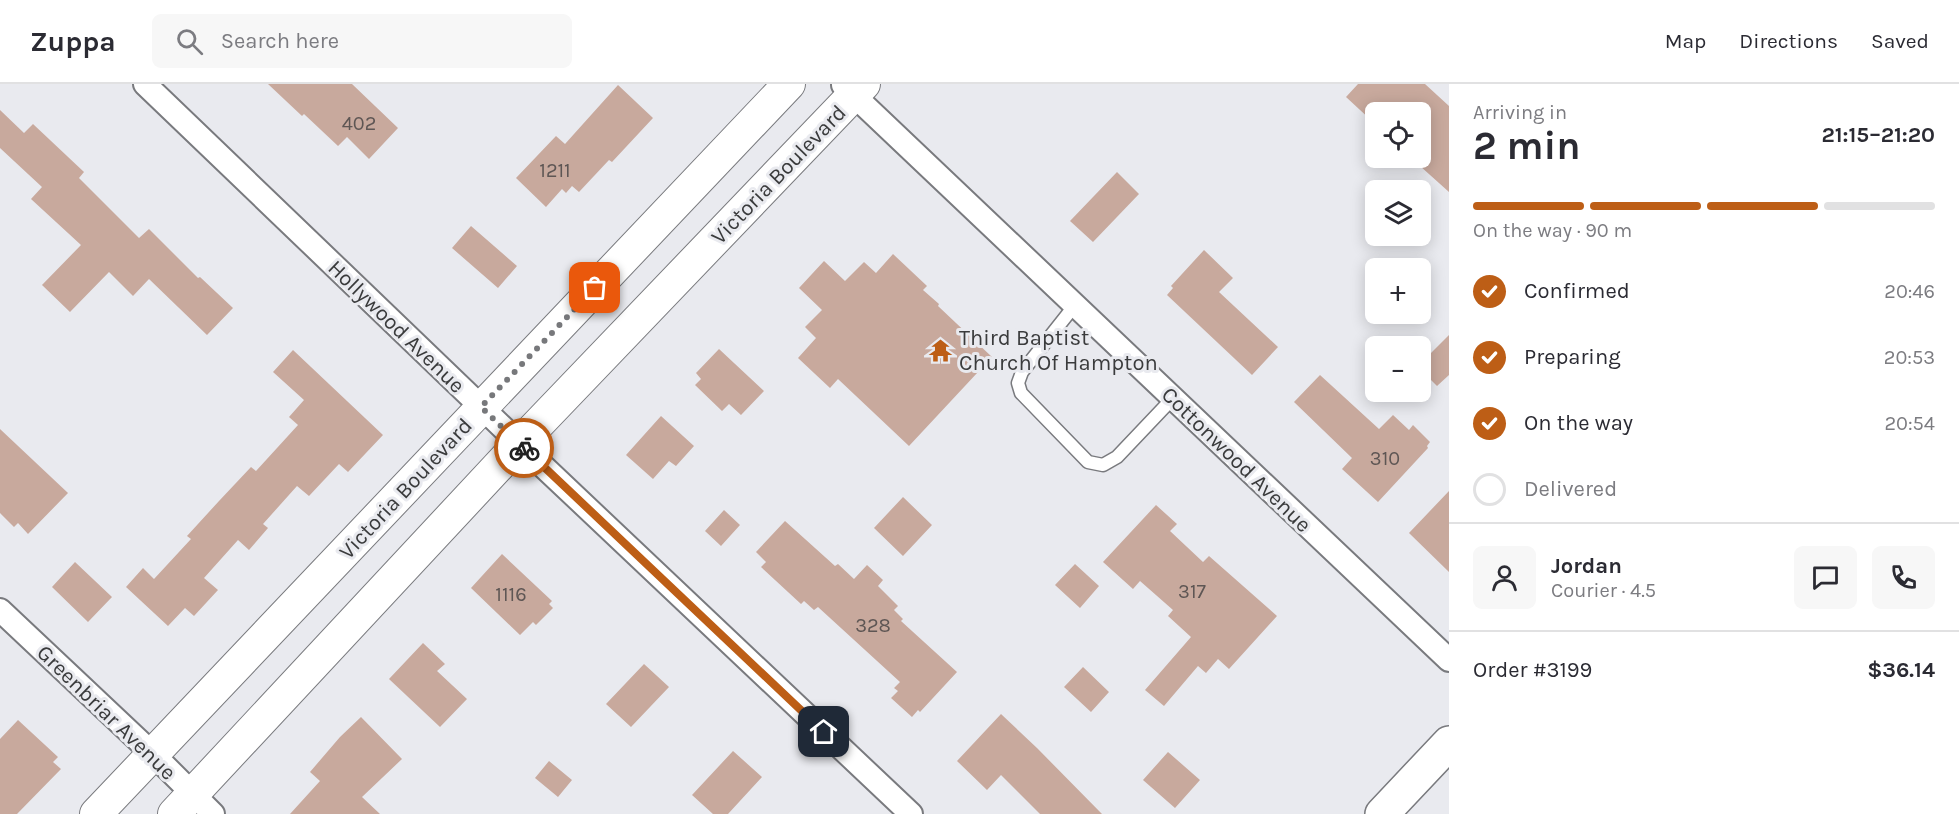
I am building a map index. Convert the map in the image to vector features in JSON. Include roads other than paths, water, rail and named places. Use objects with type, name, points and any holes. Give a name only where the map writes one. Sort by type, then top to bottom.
[{"type":"main road","name":"Victoria Boulevard","points":[[96,814],[789,84]]},
{"type":"main road","name":"Victoria Boulevard","points":[[193,808],[519,444],[853,88]]},
{"type":"main road","points":[[1382,814],[1449,743]]},
{"type":"street","name":"Hollywood Avenue","points":[[145,84],[519,444],[911,814]]},
{"type":"street","name":"Cottonwood Avenue","points":[[853,88],[1075,305],[1449,660]]},
{"type":"street","name":"Greenbriar Avenue","points":[[0,610],[154,755],[193,808]]},
{"type":"lane","points":[[1075,305],[1022,372],[1018,383],[1021,393],[1088,462],[1103,465],[1117,457],[1173,398]]},
{"type":"place","name":"Third Baptist Church Of Hampton","points":[[941,350]]}]
